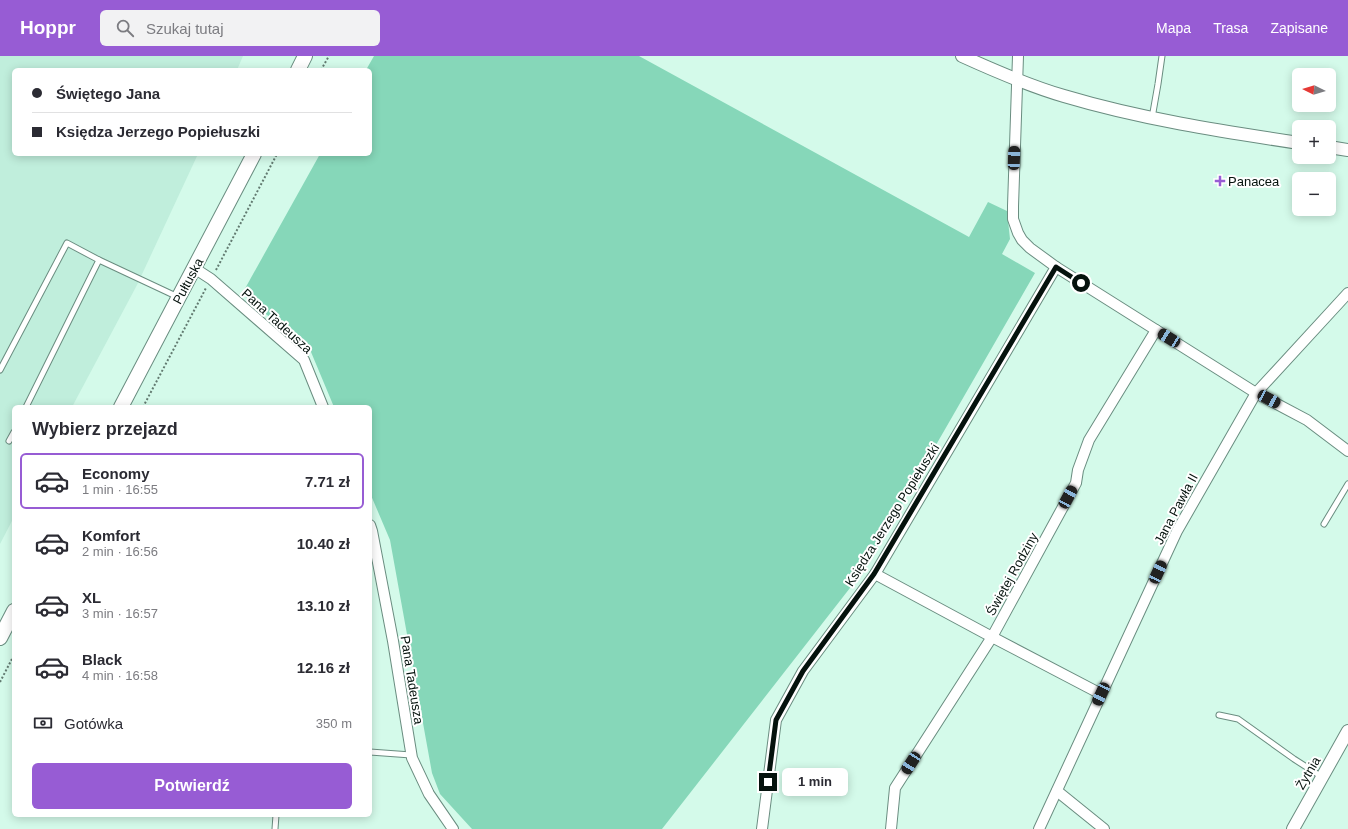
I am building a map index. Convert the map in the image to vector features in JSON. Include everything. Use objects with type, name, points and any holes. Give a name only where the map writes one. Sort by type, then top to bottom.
[{"type":"main road","points":[[299,68],[305,56]]},
{"type":"main road","name":"Pułtuska","points":[[122,405],[253,156]]},
{"type":"main road","points":[[0,638],[12,615]]},
{"type":"street","points":[[962,56],[1017,79],[1064,96],[1193,127],[1292,142]]},
{"type":"street","points":[[1018,56],[1013,206],[1014,219],[1022,240],[1030,248],[1056,267],[1256,392],[1307,420],[1348,451]]},
{"type":"street","points":[[1336,148],[1348,150]]},
{"type":"street","name":"Księdza Jerzego Popiełuszki","points":[[762,829],[776,720],[803,671],[874,574],[1056,267]]},
{"type":"street","name":"Pana Tadeusza","points":[[194,268],[211,280],[304,360],[322,405]]},
{"type":"street","name":"Jana Pawła II","points":[[1039,829],[1177,531],[1256,392],[1348,293]]},
{"type":"street","name":"Świętej Rodziny","points":[[891,829],[895,788],[992,637],[1076,483],[1078,470],[1089,440],[1156,330]]},
{"type":"street","name":"Pana Tadeusza","points":[[372,531],[392,634],[411,755],[429,794],[453,829]]},
{"type":"street","points":[[874,574],[1101,694]]},
{"type":"street","name":"Żytnia","points":[[1292,829],[1348,731]]},
{"type":"street","points":[[1057,791],[1104,829]]},
{"type":"lane","points":[[1152,118],[1162,56]]},
{"type":"lane","points":[[0,370],[67,244],[179,297]]},
{"type":"lane","points":[[27,405],[99,260]]},
{"type":"lane","points":[[9,441],[12,436]]},
{"type":"lane","points":[[1324,524],[1348,484]]},
{"type":"lane","points":[[1219,715],[1238,719],[1322,777]]},
{"type":"lane","points":[[372,752],[411,755]]},
{"type":"lane","points":[[275,829],[276,817]]},
{"type":"path","points":[[322,68],[329,56]]},
{"type":"path","points":[[0,682],[12,659]]},
{"type":"shaded area","points":[[0,56],[243,56],[238,68],[12,68],[12,156],[197,156],[137,285],[73,405],[12,405],[12,521],[0,544]]},
{"type":"green space","points":[[374,56],[639,56],[969,237],[988,202],[1007,211],[1010,239],[1002,254],[1035,273],[864,570],[662,829],[472,829],[440,794],[432,773],[390,540],[372,498],[372,405],[333,405],[311,352],[242,294],[319,156],[372,156],[372,68],[367,68]]},
{"type":"place","name":"Panacea","points":[[1220,181]]},
{"type":"route","points":[[768,782],[776,720],[803,671],[874,574],[1056,267],[1081,283]]}]
